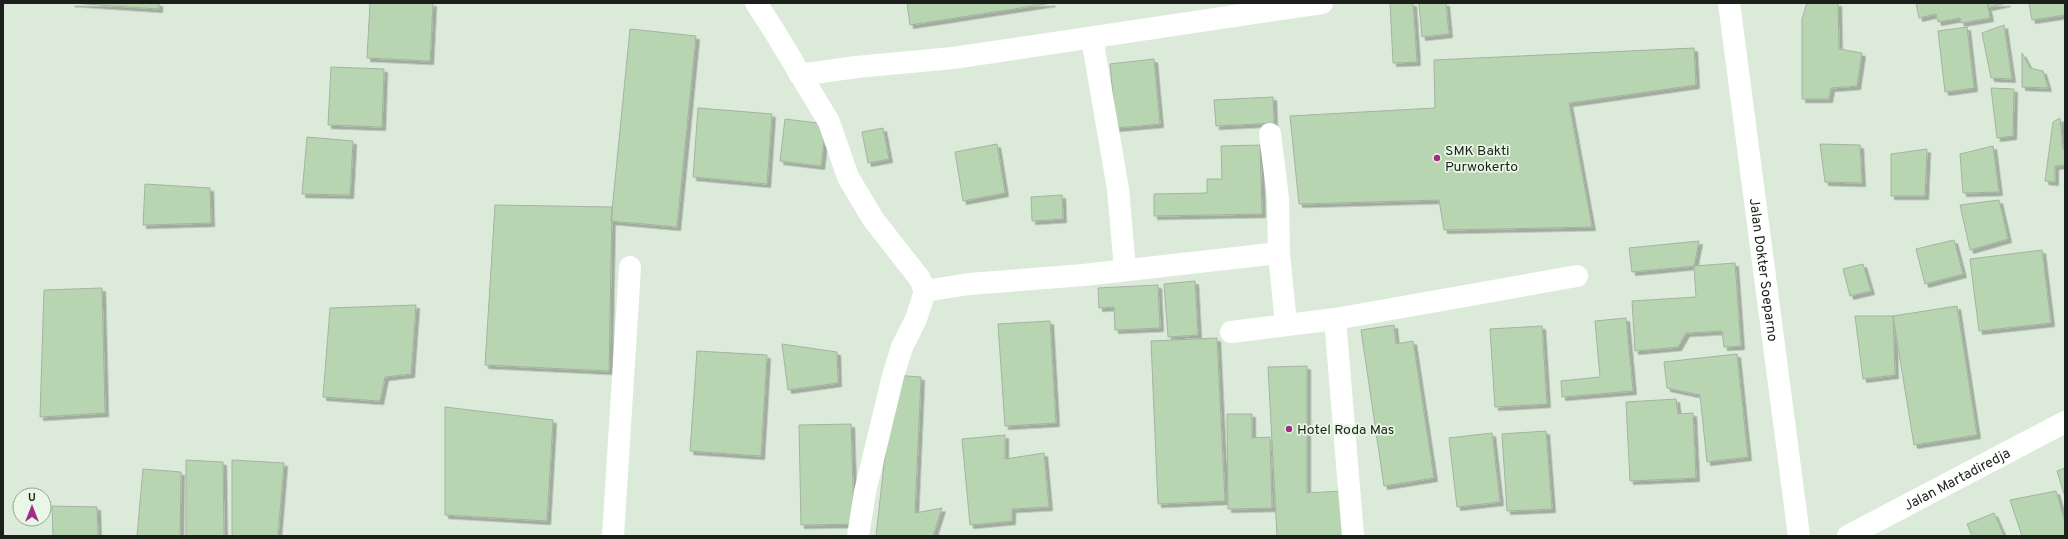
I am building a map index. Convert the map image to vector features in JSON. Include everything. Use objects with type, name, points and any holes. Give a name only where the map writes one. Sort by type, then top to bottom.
[{"type":"street","points":[[756,3],[829,122],[851,183],[873,219],[920,279],[925,290],[916,320],[902,347],[893,376],[865,492],[858,536]]},
{"type":"street","points":[[800,75],[856,67],[953,58],[1322,3]]},
{"type":"street","name":"Jalan Dokter Soeparno","points":[[1729,3],[1799,536]]},
{"type":"street","points":[[1092,38],[1118,189],[1125,269]]},
{"type":"street","points":[[1270,134],[1278,198],[1279,254],[1286,324]]},
{"type":"street","points":[[925,290],[969,284],[1084,275],[1125,269],[1279,254]]},
{"type":"street","points":[[613,536],[630,267]]},
{"type":"street","points":[[1231,332],[1335,319],[1577,276]]},
{"type":"street","points":[[1335,319],[1353,536]]},
{"type":"street","name":"Jalan Martadiredja","points":[[1848,536],[2065,422]]},
{"type":"building","points":[[71,3],[159,3],[159,9]]},
{"type":"building","points":[[370,3],[433,3],[430,61],[367,58]]},
{"type":"building","points":[[907,3],[1052,3],[910,25]]},
{"type":"building","points":[[1390,3],[1413,3],[1417,62],[1393,63]]},
{"type":"building","points":[[1419,3],[1446,3],[1449,34],[1422,37]]},
{"type":"building","points":[[1807,3],[1838,3],[1839,49],[1862,53],[1857,86],[1831,88],[1829,99],[1802,99],[1802,19]]},
{"type":"building","points":[[1916,3],[1987,3],[1990,18],[1961,23],[1960,18],[1938,22],[1936,14],[1919,18]]},
{"type":"building","points":[[1988,3],[2007,3],[1989,7]]},
{"type":"building","points":[[2029,3],[2065,3],[2065,15],[2032,20]]},
{"type":"building","points":[[2004,25],[2012,79],[1991,78],[1982,33]]},
{"type":"building","points":[[1967,27],[1974,88],[1945,92],[1938,31]]},
{"type":"building","points":[[630,29],[696,36],[677,227],[611,221]]},
{"type":"building","name":"SMK Bakti Purwokerto","points":[[1694,48],[1696,85],[1569,103],[1592,227],[1444,230],[1439,200],[1299,204],[1290,116],[1435,108],[1434,60]]},
{"type":"building","points":[[2022,53],[2030,68],[2043,71],[2048,88],[2022,87]]},
{"type":"building","points":[[1154,59],[1160,124],[1116,128],[1110,64]]},
{"type":"building","points":[[331,67],[384,69],[382,127],[328,125]]},
{"type":"building","points":[[1991,88],[2014,89],[2013,136],[1997,138]]},
{"type":"building","points":[[1273,97],[1274,123],[1216,126],[1214,100]]},
{"type":"building","points":[[698,108],[772,114],[767,184],[693,177]]},
{"type":"building","points":[[2060,118],[2063,149],[2065,149],[2065,165],[2055,166],[2055,182],[2045,181],[2053,122]]},
{"type":"building","points":[[785,119],[826,124],[821,166],[780,161]]},
{"type":"building","points":[[883,128],[889,159],[868,163],[862,132]]},
{"type":"building","points":[[307,137],[353,141],[350,195],[302,194]]},
{"type":"building","points":[[997,144],[1005,193],[963,201],[955,152]]},
{"type":"building","points":[[1820,144],[1860,145],[1862,183],[1825,182]]},
{"type":"building","points":[[1260,145],[1262,214],[1154,216],[1154,194],[1207,193],[1207,179],[1222,179],[1221,146]]},
{"type":"building","points":[[1993,146],[1999,192],[1963,193],[1960,154]]},
{"type":"building","points":[[1927,149],[1925,196],[1891,196],[1891,154]]},
{"type":"building","points":[[145,184],[210,188],[211,223],[143,225]]},
{"type":"building","points":[[1062,195],[1063,219],[1032,221],[1031,197]]},
{"type":"building","points":[[1999,200],[2008,239],[1970,250],[1960,205]]},
{"type":"building","points":[[495,205],[612,207],[609,371],[485,365]]},
{"type":"building","points":[[1954,240],[1963,274],[1925,284],[1916,249]]},
{"type":"building","points":[[1699,241],[1694,266],[1632,272],[1629,248]]},
{"type":"building","points":[[2042,250],[2051,323],[1979,331],[1970,259]]},
{"type":"building","points":[[1735,263],[1741,346],[1724,347],[1722,331],[1686,333],[1678,347],[1635,351],[1632,301],[1696,297],[1694,266]]},
{"type":"building","points":[[1863,264],[1871,291],[1850,296],[1843,269]]},
{"type":"building","points":[[1195,281],[1198,335],[1168,337],[1164,284]]},
{"type":"building","points":[[1158,285],[1160,328],[1115,330],[1114,307],[1099,308],[1098,288]]},
{"type":"building","points":[[102,288],[105,413],[40,417],[44,290]]},
{"type":"building","points":[[416,305],[411,374],[385,377],[380,401],[323,397],[330,308]]},
{"type":"building","points":[[1957,306],[1977,435],[1914,445],[1893,316]]},
{"type":"building","points":[[1855,316],[1893,316],[1895,375],[1863,379]]},
{"type":"building","points":[[1626,318],[1633,391],[1562,397],[1561,381],[1600,377],[1595,321]]},
{"type":"building","points":[[1050,321],[1056,423],[1005,426],[998,324]]},
{"type":"building","points":[[1394,325],[1396,344],[1413,341],[1434,478],[1384,486],[1361,330]]},
{"type":"building","points":[[1542,326],[1547,404],[1495,407],[1490,329]]},
{"type":"building","points":[[1217,338],[1225,501],[1158,504],[1151,341]]},
{"type":"building","points":[[782,344],[837,352],[838,383],[788,390]]},
{"type":"building","points":[[697,351],[767,355],[761,456],[690,451]]},
{"type":"building","points":[[1737,354],[1748,457],[1707,462],[1700,395],[1667,388],[1664,362]]},
{"type":"building","name":"Hotel Roda Mas","points":[[1307,366],[1307,493],[1342,491],[1345,536],[1277,536],[1268,367]]},
{"type":"building","points":[[894,375],[921,377],[915,513],[942,508],[933,536],[876,536]]},
{"type":"building","points":[[1676,399],[1678,414],[1693,413],[1696,478],[1630,481],[1626,402]]},
{"type":"building","points":[[445,407],[553,420],[547,521],[445,515]]},
{"type":"building","points":[[1227,414],[1252,414],[1252,438],[1270,437],[1272,508],[1228,509]]},
{"type":"building","points":[[851,424],[854,524],[801,525],[799,425]]},
{"type":"building","points":[[1546,431],[1552,509],[1507,511],[1502,434]]},
{"type":"building","points":[[1492,433],[1500,502],[1457,507],[1449,438]]},
{"type":"building","points":[[1005,435],[1005,459],[1044,453],[1049,507],[1012,509],[1012,521],[970,525],[962,439]]},
{"type":"building","points":[[186,460],[223,462],[224,536],[186,536]]},
{"type":"building","points":[[232,460],[284,463],[278,536],[232,536]]},
{"type":"building","points":[[2065,468],[2065,497],[2057,471]]},
{"type":"building","points":[[143,469],[181,472],[180,536],[137,536]]},
{"type":"building","points":[[2056,491],[2065,522],[2065,536],[2022,536],[2010,500]]},
{"type":"building","points":[[52,506],[97,507],[98,536],[53,536]]},
{"type":"building","points":[[1994,513],[2004,536],[1972,536],[1967,524]]},
{"type":"place","name":"SMK Bakti Purwokerto","points":[[1437,158]]},
{"type":"place","name":"Hotel Roda Mas","points":[[1289,429]]}]
